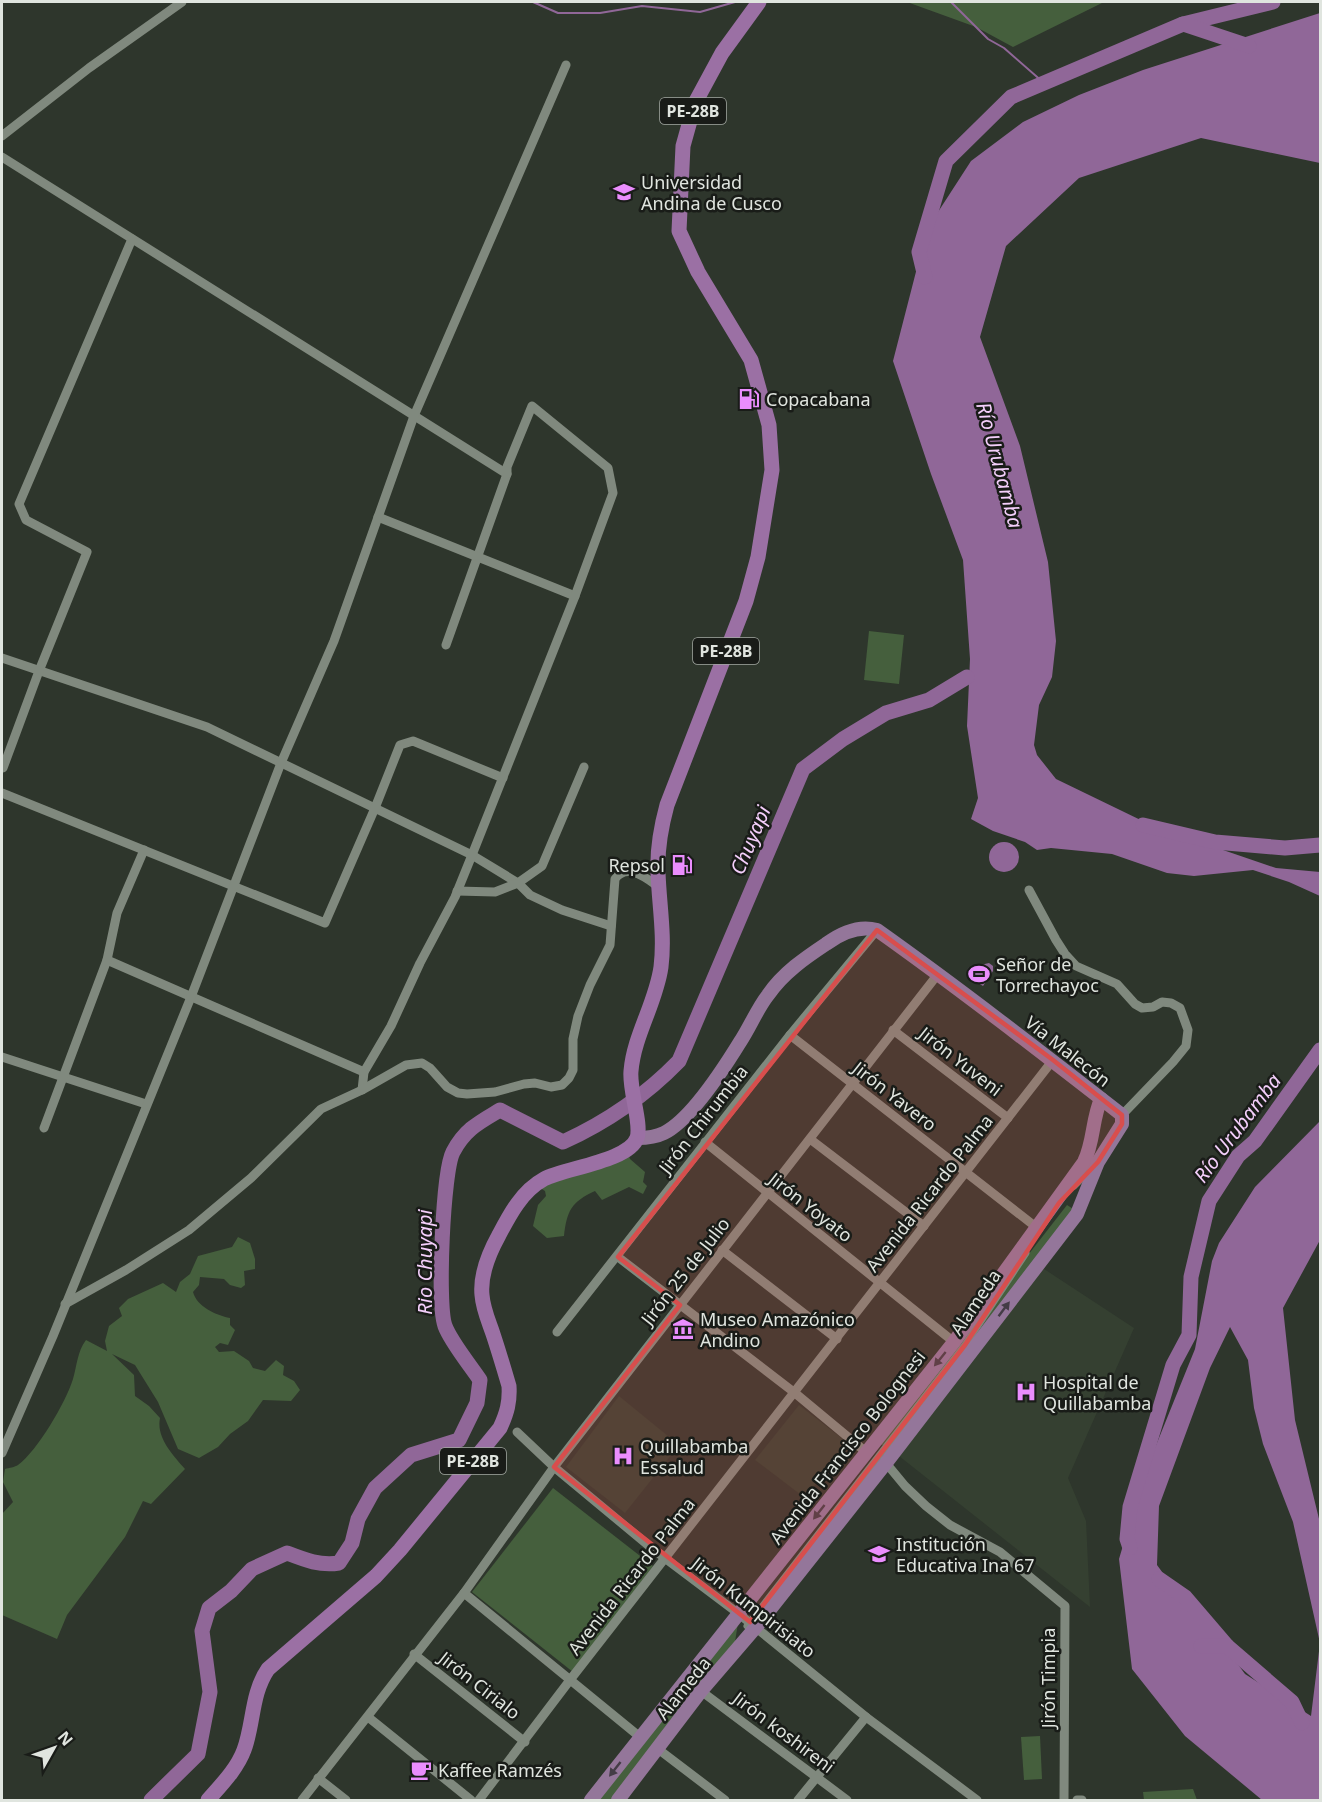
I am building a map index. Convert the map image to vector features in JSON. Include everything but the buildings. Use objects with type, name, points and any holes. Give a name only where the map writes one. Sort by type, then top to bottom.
[{"type":"highway","name":"PE-28B","points":[[208,1800],[239,1761],[248,1740],[256,1695],[262,1677],[268,1669],[376,1576],[500,1428],[510,1400],[509,1386],[484,1308],[481,1286],[495,1242],[516,1205],[529,1190],[544,1179],[608,1159],[629,1149],[638,1138],[630,1083],[634,1054],[661,970],[663,937],[657,859],[660,832],[667,805],[746,601],[760,545],[772,470],[769,425],[751,360],[698,272],[679,231],[679,190],[683,147],[695,103],[723,53],[757,4]]},
{"type":"main road","points":[[638,1138],[665,1133],[688,1115],[740,1042],[768,995],[798,964],[832,939],[856,929],[866,927],[877,930]]},
{"type":"main road","name":"Vía Malecón","points":[[877,930],[1053,1060],[1122,1115]]},
{"type":"main road","name":"Avenida Francisco Bolognesi","points":[[618,1800],[701,1691],[866,1452],[954,1341],[1084,1162],[1090,1152],[1096,1112],[1101,1099]]},
{"type":"main road","name":"Avenida Francisco Bolognesi","points":[[591,1800],[640,1737],[748,1621],[886,1463],[1080,1208],[1098,1162],[1122,1124],[1122,1115]]},
{"type":"main road","points":[[1059,1196],[1080,1208]]},
{"type":"street","points":[[2,136],[89,68],[182,2]]},
{"type":"street","points":[[2,1453],[53,1336],[191,996],[281,763],[334,641],[414,416],[566,65]]},
{"type":"street","points":[[2,157],[507,474]]},
{"type":"street","points":[[3,768],[87,552],[26,520],[19,504],[132,239]]},
{"type":"street","points":[[362,1090],[364,1072],[391,1026],[457,891],[575,596],[613,493],[608,468],[532,406],[507,467],[507,474],[446,645]]},
{"type":"street","points":[[378,517],[575,596]]},
{"type":"street","points":[[2,658],[207,727],[472,855],[518,883],[530,896],[562,910],[611,926]]},
{"type":"street","points":[[2,793],[325,923],[400,745],[413,741],[503,778]]},
{"type":"street","points":[[457,891],[495,892],[518,883],[542,866],[584,767]]},
{"type":"street","points":[[44,1128],[107,960],[117,913],[144,850]]},
{"type":"street","points":[[65,1304],[126,1270],[189,1230],[251,1178],[321,1109],[362,1090],[406,1065],[422,1063],[430,1068],[447,1087],[458,1093],[495,1092],[524,1083],[551,1087],[562,1085],[573,1070],[573,1039],[578,1016],[610,945],[615,879],[625,871],[634,872],[658,887]]},
{"type":"street","points":[[1029,890],[1056,940],[1076,966],[1117,984],[1125,995],[1142,1008],[1153,1007],[1162,1002],[1171,1003],[1180,1008],[1188,1030],[1186,1046],[1122,1115]]},
{"type":"street","name":"Jirón Chirumbia","points":[[557,1332],[790,1035],[877,930]]},
{"type":"street","points":[[107,960],[364,1072]]},
{"type":"street","name":"Jirón 25 de Julio","points":[[302,1800],[464,1593],[554,1467],[938,974]]},
{"type":"street","name":"Jirón Yuveni","points":[[893,1030],[1008,1118]]},
{"type":"street","name":"Jirón Yavero","points":[[790,1035],[1036,1227]]},
{"type":"street","points":[[2,1057],[146,1104]]},
{"type":"street","name":"Avenida Ricardo Palma","points":[[478,1800],[1053,1060]]},
{"type":"street","points":[[810,1139],[924,1226]]},
{"type":"street","name":"Jirón Yoyato","points":[[705,1142],[954,1341]]},
{"type":"street","name":"Alameda","points":[[748,1621],[965,1346],[1059,1203],[1098,1162]]},
{"type":"street","points":[[722,1250],[837,1339]]},
{"type":"street","points":[[618,1257],[795,1393],[866,1452]]},
{"type":"street","name":"Jirón Kumpirisiato","points":[[517,1432],[554,1467],[665,1558],[748,1621],[866,1717],[977,1800]]},
{"type":"street","name":"Jirón Timpia","points":[[886,1463],[904,1486],[926,1506],[950,1525],[1000,1552],[1065,1606],[1064,1800]]},
{"type":"street","points":[[464,1593],[640,1737]]},
{"type":"street","name":"Jirón Cirialo","points":[[414,1654],[525,1742]]},
{"type":"street","name":"Alameda","points":[[612,1800],[701,1691]]},
{"type":"street","name":"Jirón koshireni","points":[[701,1691],[848,1800]]},
{"type":"street","points":[[368,1717],[471,1800]]},
{"type":"street","points":[[798,1800],[866,1717]]},
{"type":"street","points":[[658,1749],[725,1800]]},
{"type":"street","points":[[318,1778],[346,1800]]},
{"type":"street","points":[[1077,1800],[1082,1800]]},
{"type":"highlighted area","points":[[877,930],[1053,1060],[1122,1115],[1122,1124],[1098,1162],[1059,1203],[965,1345],[750,1622],[554,1467],[680,1305],[618,1257]]},
{"type":"shaded area","name":"Hospital de Quillabamba","points":[[1041,1267],[1134,1328],[1068,1478],[1086,1521],[1090,1607],[899,1456]]},
{"type":"shaded area","name":"Quillabamba Essalud","points":[[619,1396],[679,1445],[625,1513],[566,1467]]},
{"type":"shaded area","points":[[799,1405],[848,1443],[805,1498],[755,1460]]},
{"type":"green space","points":[[907,2],[1104,2],[1013,47],[976,27]]},
{"type":"green space","points":[[869,631],[904,635],[899,684],[864,680]]},
{"type":"green space","points":[[627,1150],[630,1159],[645,1172],[643,1182],[647,1186],[643,1194],[629,1187],[602,1200],[595,1191],[587,1195],[575,1203],[572,1208],[564,1236],[547,1238],[533,1226],[538,1205],[546,1196],[545,1191],[537,1186]]},
{"type":"green space","points":[[1067,1205],[1078,1212],[892,1452],[881,1444]]},
{"type":"green space","points":[[238,1237],[250,1243],[255,1259],[255,1269],[244,1271],[245,1285],[241,1288],[230,1285],[224,1279],[200,1277],[199,1285],[193,1292],[203,1306],[230,1318],[230,1325],[235,1330],[228,1345],[220,1343],[215,1347],[219,1352],[234,1351],[249,1361],[253,1368],[265,1371],[276,1360],[284,1366],[283,1375],[294,1381],[300,1390],[291,1401],[263,1400],[248,1421],[230,1434],[218,1447],[199,1458],[178,1449],[158,1402],[135,1365],[112,1354],[134,1375],[135,1396],[160,1418],[159,1425],[163,1439],[185,1469],[151,1504],[143,1501],[125,1537],[67,1615],[57,1639],[2,1615],[2,1514],[13,1502],[3,1482],[5,1469],[17,1466],[26,1458],[58,1413],[73,1379],[79,1354],[86,1340],[107,1351],[105,1341],[109,1326],[122,1316],[119,1308],[128,1299],[163,1283],[176,1292],[180,1282],[190,1274],[198,1256],[232,1247]]},
{"type":"green space","points":[[553,1488],[653,1566],[573,1672],[472,1592]]},
{"type":"green space","points":[[738,1623],[734,1648],[618,1800],[597,1800]]},
{"type":"green space","points":[[1040,1736],[1042,1779],[1024,1780],[1021,1737]]},
{"type":"green space","points":[[1193,1789],[1197,1800],[1144,1800],[1143,1792]]},
{"type":"water","points":[[1320,13],[1320,163],[1201,138],[1079,178],[1006,246],[980,337],[1020,446],[1048,562],[1056,641],[1052,677],[1039,705],[1034,745],[1037,755],[1056,779],[1153,826],[1276,868],[1320,872],[1320,896],[1289,882],[1253,870],[1194,876],[1167,873],[1112,854],[1051,848],[1037,850],[1025,842],[993,831],[971,819],[978,798],[967,726],[970,659],[963,560],[893,361],[927,229],[971,161],[1023,122],[1079,95],[1143,70]]},
{"type":"water","points":[[1004,842],[1015,846],[1019,857],[1015,868],[1004,872],[993,868],[989,857],[993,846]]},
{"type":"water","name":"Señor de Torrechayoc","points":[[989,963],[993,966],[993,971],[983,986],[967,976],[968,968]]},
{"type":"water","points":[[1320,1121],[1320,1240],[1283,1308],[1295,1420],[1320,1523],[1320,1643],[1320,1800],[1262,1800],[1185,1736],[1132,1669],[1119,1559],[1144,1475],[1195,1349],[1212,1261],[1219,1243],[1255,1187]],"holes":[[[1230,1327],[1248,1360],[1254,1408],[1263,1444],[1293,1522],[1320,1643],[1311,1716],[1245,1674],[1231,1655],[1198,1621],[1157,1565],[1159,1506],[1210,1368]]]},
{"type":"waterway","points":[[533,2],[558,13],[600,13],[642,6],[700,12],[735,2]]},
{"type":"waterway","points":[[951,2],[988,39],[1004,48],[1044,83]]},
{"type":"waterway","name":"Río Urubamba","points":[[1183,24],[1273,2]]},
{"type":"waterway","name":"Río Urubamba","points":[[925,277],[919,252],[946,161],[1011,97],[1183,24],[1249,46]]},
{"type":"waterway","name":"Rio Chuyapi","points":[[151,1800],[198,1754],[210,1692],[202,1631],[209,1608],[231,1591],[252,1569],[287,1553],[319,1563],[339,1563],[352,1543],[358,1519],[375,1488],[411,1455],[459,1440],[477,1403],[480,1380],[445,1326],[441,1292],[446,1184],[453,1152],[463,1137],[500,1110],[563,1142],[595,1126],[653,1086],[679,1061],[803,769],[843,739],[886,713],[929,700],[967,677]]},
{"type":"waterway","name":"Río Urubamba","points":[[1143,825],[1215,842],[1285,848],[1320,845]]},
{"type":"waterway","name":"Río Urubamba","points":[[1130,1548],[1127,1539],[1130,1507],[1173,1365],[1189,1335],[1191,1277],[1209,1201],[1238,1156],[1255,1141],[1320,1050]]},
{"type":"waterway","points":[[1159,1579],[1185,1597],[1227,1646]]},
{"type":"waterway","name":"Río Urubamba","points":[[1201,1646],[1227,1646],[1292,1702],[1302,1723]]},
{"type":"place","name":"Universidad Andina de Cusco","points":[[624,192]]},
{"type":"place","name":"Copacabana","points":[[749,399]]},
{"type":"place","name":"Repsol","points":[[682,865]]},
{"type":"place","name":"Señor de Torrechayoc","points":[[979,974]]},
{"type":"place","name":"Museo Amazónico Andino","points":[[683,1329]]},
{"type":"place","name":"Hospital de Quillabamba","points":[[1026,1392]]},
{"type":"place","name":"Quillabamba Essalud","points":[[623,1456]]},
{"type":"place","name":"Institución Educativa Ina 67","points":[[879,1554]]},
{"type":"place","name":"Kaffee Ramzés","points":[[421,1770]]},
{"type":"water label","name":"Chuyapi","points":[[750,840]]}]
